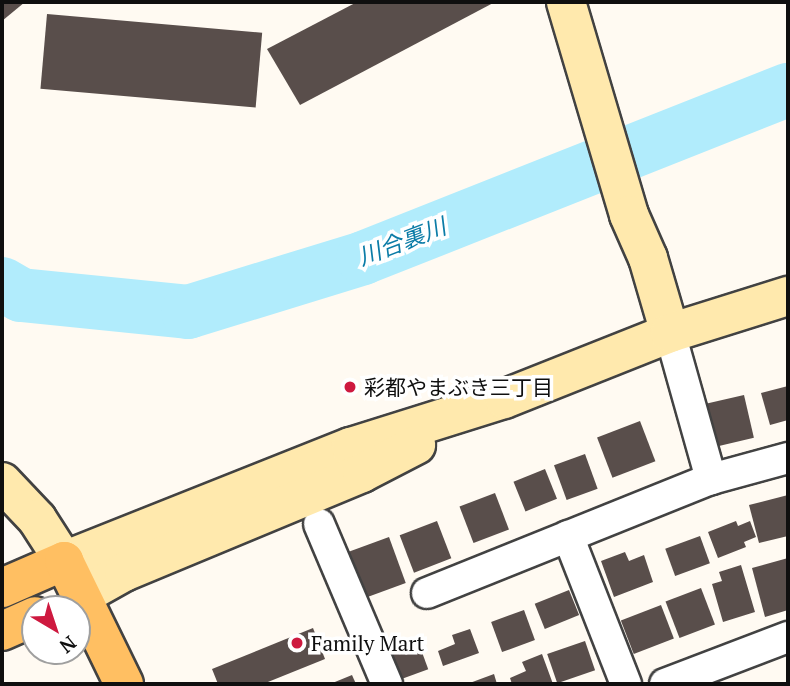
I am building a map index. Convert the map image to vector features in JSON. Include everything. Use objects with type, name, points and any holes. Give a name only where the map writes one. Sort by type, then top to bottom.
[{"type":"main road","points":[[2,588],[64,561],[66,595]]},
{"type":"main road","points":[[2,631],[21,622]]},
{"type":"main road","points":[[91,637],[124,684]]},
{"type":"street","points":[[566,2],[629,215],[648,258],[711,479]]},
{"type":"street","points":[[2,482],[37,519],[64,561],[351,447],[505,399],[670,333],[788,296]]},
{"type":"street","points":[[80,595],[124,572],[362,473],[505,399]]},
{"type":"street","points":[[427,593],[711,479],[788,458]]},
{"type":"street","points":[[319,524],[387,684]]},
{"type":"street","points":[[568,536],[626,684]]},
{"type":"street","points":[[665,684],[788,636]]},
{"type":"building","points":[[2,2],[25,2],[2,21]]},
{"type":"building","points":[[357,2],[495,2],[300,105],[267,49]]},
{"type":"building","points":[[47,14],[262,33],[256,108],[40,89]]},
{"type":"building","points":[[788,386],[788,420],[770,425],[761,393]]},
{"type":"building","points":[[744,395],[754,438],[717,446],[707,404]]},
{"type":"building","points":[[640,421],[655,461],[612,478],[597,437]]},
{"type":"building","points":[[585,454],[598,489],[567,500],[554,465]]},
{"type":"building","points":[[545,469],[557,499],[525,511],[513,482]]},
{"type":"building","points":[[495,493],[509,529],[474,543],[460,507]]},
{"type":"building","points":[[788,495],[788,536],[759,543],[749,505]]},
{"type":"building","points":[[437,521],[451,558],[414,573],[400,535]]},
{"type":"building","points":[[736,521],[738,526],[750,521],[756,537],[744,542],[746,547],[718,558],[708,532]]},
{"type":"building","points":[[700,536],[710,563],[675,576],[665,549]]},
{"type":"building","points":[[389,537],[406,583],[363,598],[347,552]]},
{"type":"building","points":[[625,552],[629,561],[644,555],[653,582],[614,597],[601,561]]},
{"type":"building","points":[[788,558],[788,610],[765,617],[752,568]]},
{"type":"building","points":[[741,565],[755,612],[723,622],[712,584],[722,581],[719,572]]},
{"type":"building","points":[[701,588],[715,624],[680,638],[666,602]]},
{"type":"building","points":[[569,590],[579,615],[545,629],[535,604]]},
{"type":"building","points":[[661,605],[674,639],[634,654],[621,620]]},
{"type":"building","points":[[524,610],[535,640],[502,652],[491,622]]},
{"type":"building","name":"Family Mart","points":[[313,628],[325,659],[263,684],[218,684],[212,669]]},
{"type":"building","points":[[470,629],[479,653],[443,666],[438,651],[455,644],[452,635]]},
{"type":"building","points":[[585,641],[595,670],[557,683],[547,654]]},
{"type":"building","points":[[419,644],[428,669],[395,681],[386,656]]},
{"type":"building","points":[[542,654],[553,684],[512,684],[510,678],[526,671],[522,662]]},
{"type":"building","points":[[494,674],[497,684],[467,684]]},
{"type":"building","points":[[352,675],[356,684],[330,684]]},
{"type":"waterway","name":"川合裏川","points":[[2,284],[21,295],[188,312],[363,258],[788,90]]},
{"type":"place","name":"彩都やまぶき三丁目","points":[[350,387]]},
{"type":"place","name":"Family Mart","points":[[297,643]]}]
